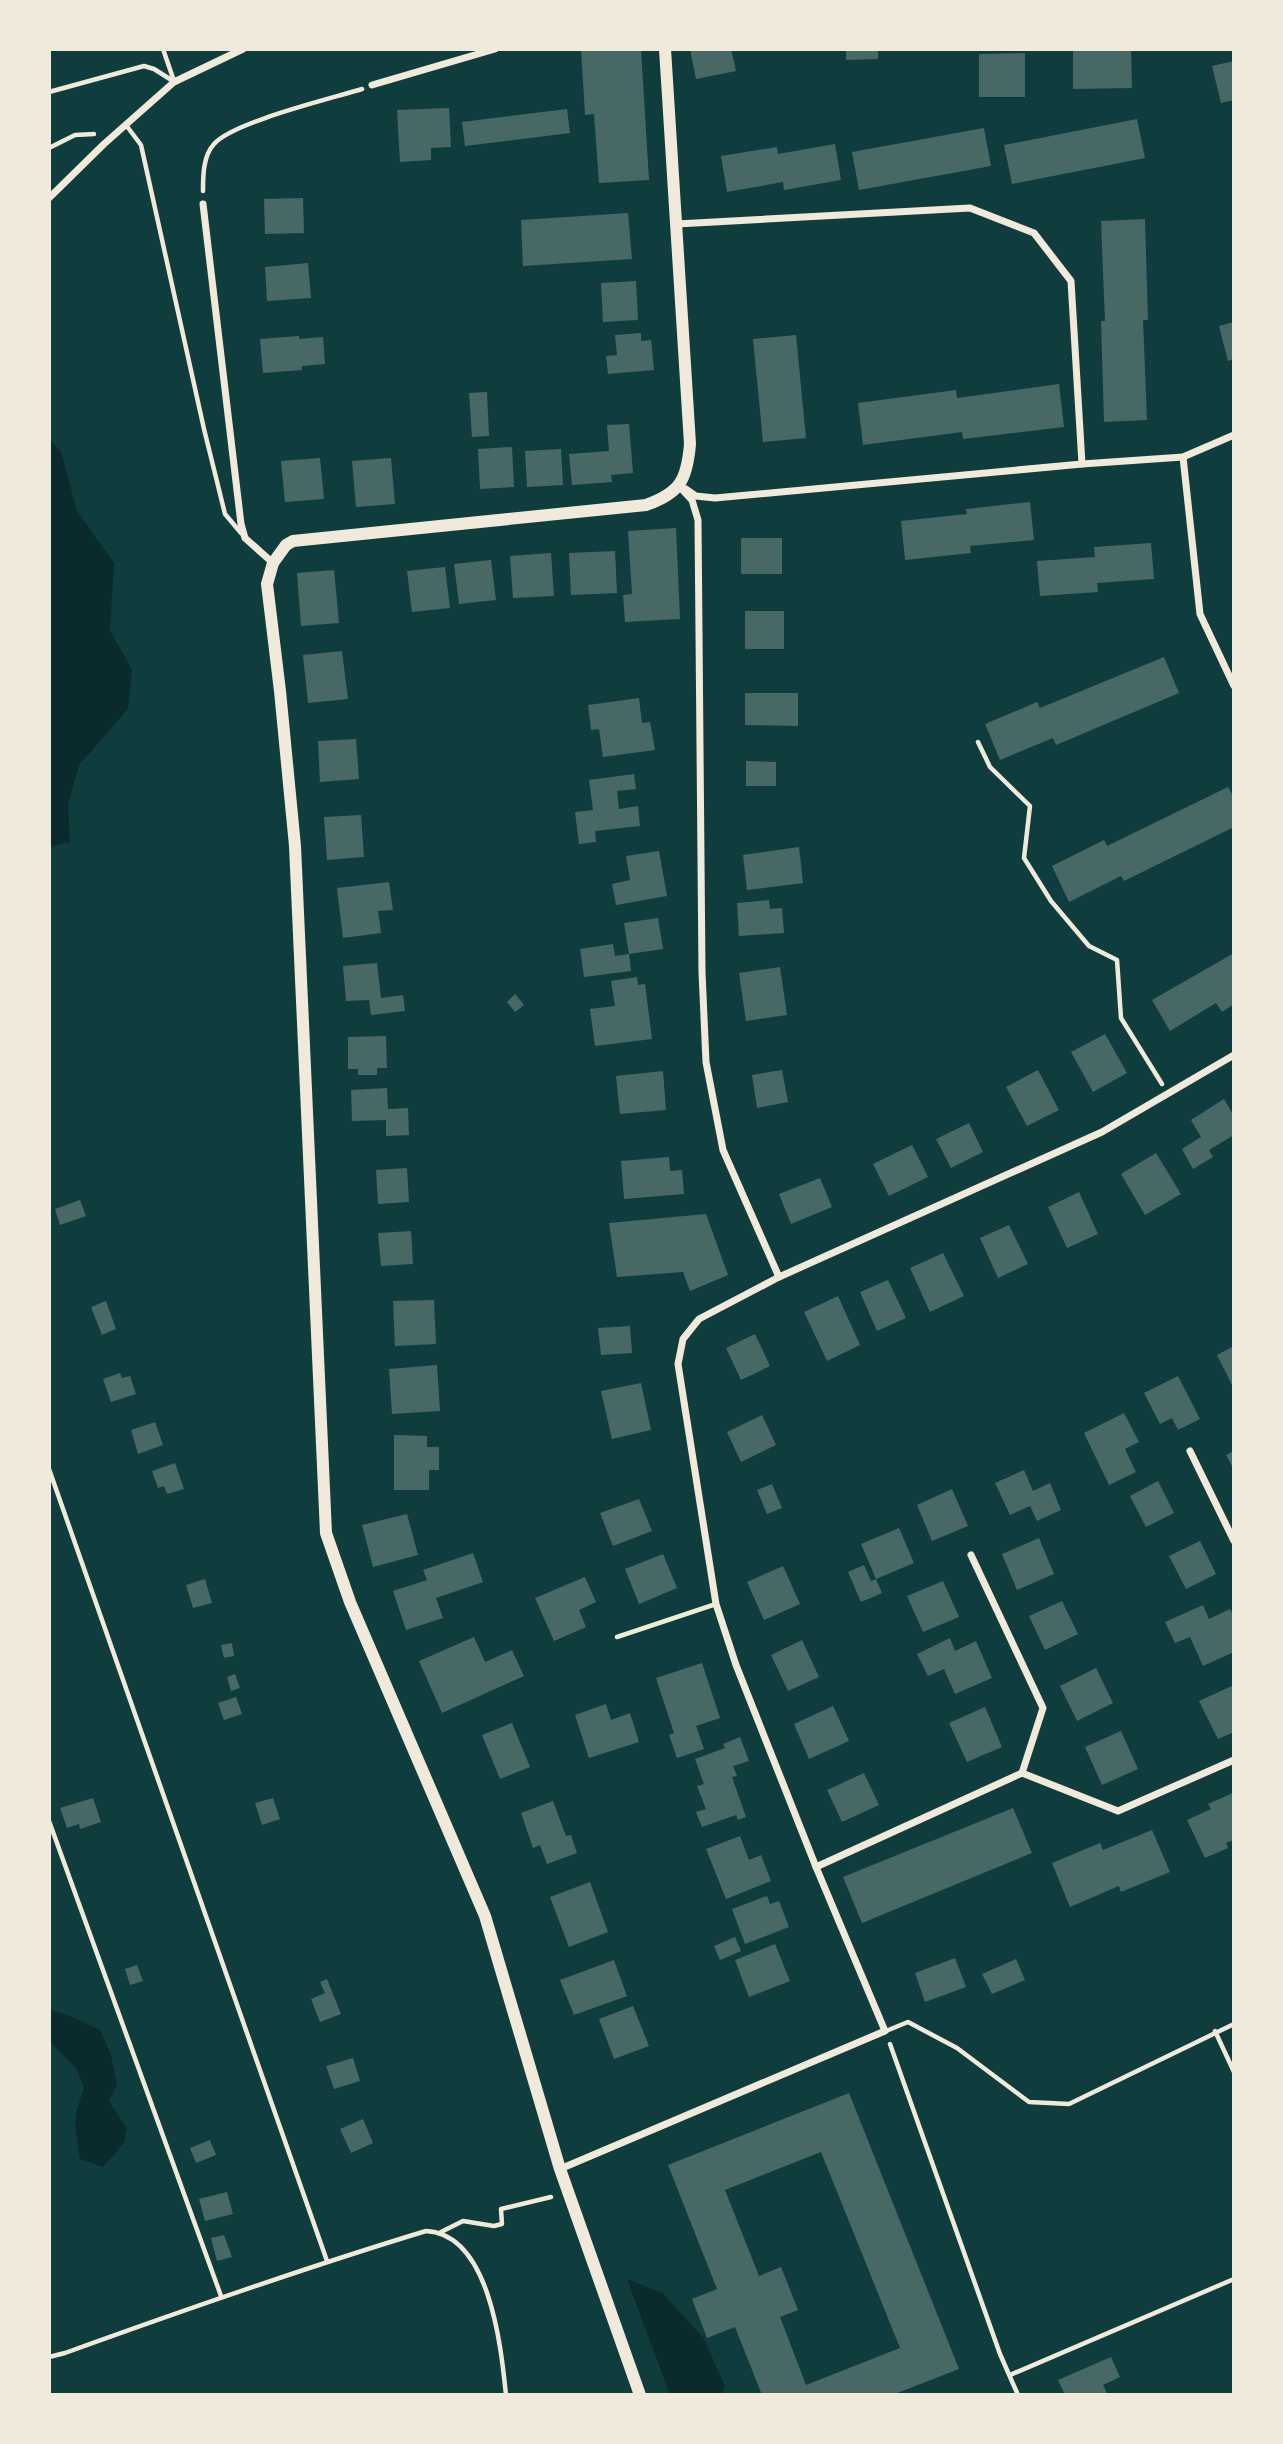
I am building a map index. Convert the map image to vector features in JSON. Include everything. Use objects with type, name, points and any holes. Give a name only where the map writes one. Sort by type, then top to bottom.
[{"type":"street","points":[[49,198],[174,82],[243,49]]},
{"type":"street","points":[[372,85],[495,49]]},
{"type":"street","points":[[640,2395],[560,2168],[485,1916],[350,1602],[326,1533],[295,846],[267,584],[273,563],[286,545],[293,541],[646,505],[667,498],[679,485],[688,466],[690,444],[665,49]]},
{"type":"street","points":[[203,204],[241,524],[245,538],[273,563]]},
{"type":"street","points":[[677,224],[970,208],[1034,233],[1071,281],[1082,464]]},
{"type":"street","points":[[679,485],[696,496],[715,498],[1183,457],[1234,435]]},
{"type":"street","points":[[1183,457],[1200,614],[1234,686]]},
{"type":"street","points":[[679,485],[692,500],[698,520],[702,972],[706,1062],[723,1150],[779,1278]]},
{"type":"street","points":[[560,2168],[885,2031],[736,1665],[716,1604],[678,1364],[683,1339],[699,1319],[779,1278],[1102,1132],[1234,1055]]},
{"type":"street","points":[[1190,1451],[1234,1541]]},
{"type":"street","points":[[971,1555],[1043,1708],[1022,1773]]},
{"type":"street","points":[[816,1867],[1022,1773],[1118,1811],[1234,1760]]},
{"type":"lane","points":[[163,49],[174,82]]},
{"type":"lane","points":[[49,92],[144,66],[174,82]]},
{"type":"lane","points":[[126,124],[141,145],[225,514],[245,538]]},
{"type":"lane","points":[[617,1637],[716,1604]]},
{"type":"lane","points":[[885,2031],[908,2022],[957,2048],[1029,2102],[1069,2104],[1234,2024]]},
{"type":"lane","points":[[1215,2031],[1234,2072]]},
{"type":"path","points":[[203,204],[203,168],[212,144],[233,129],[372,85]]},
{"type":"path","points":[[49,148],[75,135],[84,134],[94,135],[104,145]]},
{"type":"path","points":[[978,742],[990,767],[1030,806],[1024,858],[1051,901],[1089,946],[1117,960],[1121,1018],[1168,1094]]},
{"type":"path","points":[[49,1469],[327,2261]]},
{"type":"path","points":[[49,1821],[221,2296]]},
{"type":"path","points":[[885,2031],[1018,2395]]},
{"type":"path","points":[[49,2357],[65,2354],[221,2296],[426,2231],[441,2232],[463,2221],[494,2226],[502,2224],[500,2209],[569,2192]]},
{"type":"path","points":[[441,2232],[467,2253],[484,2284],[500,2343],[506,2395]]},
{"type":"path","points":[[1010,2376],[1234,2279]]},
{"type":"water","points":[[49,439],[61,452],[77,511],[114,563],[110,631],[132,669],[128,709],[79,765],[68,805],[70,842],[49,847]]},
{"type":"water","points":[[49,2010],[68,2015],[100,2030],[111,2055],[117,2085],[109,2101],[127,2129],[124,2143],[103,2167],[80,2159],[75,2126],[84,2088],[76,2068],[49,2041]]},
{"type":"water","points":[[627,2279],[662,2293],[703,2337],[725,2386],[721,2395],[670,2395]]},
{"type":"building","points":[[581,49],[641,49],[649,180],[599,183],[594,114],[585,115]]},
{"type":"building","points":[[690,49],[731,49],[736,71],[696,79]]},
{"type":"building","points":[[846,49],[878,49],[878,59],[846,60]]},
{"type":"building","points":[[1073,49],[1131,49],[1132,88],[1073,89]]},
{"type":"building","points":[[1025,53],[1025,97],[979,97],[979,54]]},
{"type":"building","points":[[1234,61],[1234,100],[1221,103],[1212,66]]},
{"type":"building","points":[[449,108],[451,147],[431,148],[431,160],[400,162],[397,110]]},
{"type":"building","points":[[567,109],[570,133],[465,146],[462,122]]},
{"type":"building","points":[[1137,119],[1145,158],[1012,184],[1004,145]]},
{"type":"building","points":[[984,128],[991,166],[859,190],[852,152]]},
{"type":"building","points":[[835,144],[841,180],[784,190],[783,182],[727,192],[721,156],[777,147],[778,154]]},
{"type":"building","points":[[303,198],[304,233],[265,234],[264,199]]},
{"type":"building","points":[[628,213],[632,259],[523,266],[521,220]]},
{"type":"building","points":[[1145,219],[1148,320],[1143,320],[1147,420],[1104,422],[1101,321],[1105,321],[1101,221]]},
{"type":"building","points":[[308,263],[311,298],[267,301],[265,267]]},
{"type":"building","points":[[636,281],[638,320],[603,322],[601,283]]},
{"type":"building","points":[[1234,322],[1234,359],[1228,361],[1219,326]]},
{"type":"building","points":[[641,333],[641,341],[651,340],[654,370],[608,374],[606,356],[617,355],[615,335]]},
{"type":"building","points":[[796,335],[806,438],[763,442],[753,339]]},
{"type":"building","points":[[299,336],[299,339],[323,337],[325,364],[302,366],[302,370],[263,373],[260,339]]},
{"type":"building","points":[[1059,384],[1064,427],[963,439],[962,432],[863,445],[858,403],[956,390],[957,398]]},
{"type":"building","points":[[487,392],[489,436],[472,437],[469,393]]},
{"type":"building","points":[[629,424],[633,473],[611,475],[612,482],[572,485],[569,454],[609,451],[607,425]]},
{"type":"building","points":[[512,447],[514,487],[480,489],[478,449]]},
{"type":"building","points":[[561,449],[563,485],[527,487],[525,451]]},
{"type":"building","points":[[320,458],[324,499],[285,502],[281,461]]},
{"type":"building","points":[[391,458],[395,504],[356,507],[352,461]]},
{"type":"building","points":[[1030,502],[1034,540],[970,546],[971,553],[905,560],[901,521],[967,514],[966,509]]},
{"type":"building","points":[[676,528],[680,619],[625,622],[623,595],[632,594],[628,531]]},
{"type":"building","points":[[741,538],[782,538],[782,574],[741,574]]},
{"type":"building","points":[[1151,543],[1154,579],[1097,583],[1098,592],[1040,596],[1037,561],[1095,557],[1094,547]]},
{"type":"building","points":[[615,551],[617,593],[571,595],[569,553]]},
{"type":"building","points":[[551,553],[554,596],[513,598],[510,556]]},
{"type":"building","points":[[491,560],[496,600],[459,604],[454,564]]},
{"type":"building","points":[[445,567],[450,608],[412,612],[407,571]]},
{"type":"building","points":[[334,570],[339,623],[301,626],[297,573]]},
{"type":"building","points":[[745,611],[784,611],[784,649],[745,649]]},
{"type":"building","points":[[342,651],[348,699],[308,703],[303,655]]},
{"type":"building","points":[[1164,657],[1179,693],[1056,745],[1053,738],[1000,760],[985,724],[1037,702],[1040,708]]},
{"type":"building","points":[[745,693],[798,693],[798,726],[745,725]]},
{"type":"building","points":[[639,698],[642,723],[650,722],[655,750],[603,757],[599,729],[591,730],[588,705]]},
{"type":"building","points":[[356,739],[359,779],[320,782],[318,741]]},
{"type":"building","points":[[746,761],[776,762],[776,786],[746,786]]},
{"type":"building","points":[[634,774],[636,789],[617,791],[619,809],[638,806],[640,826],[595,831],[596,842],[579,844],[575,812],[593,810],[589,780]]},
{"type":"building","points":[[1228,787],[1234,798],[1234,827],[1124,881],[1121,876],[1069,902],[1052,866],[1104,840],[1107,846]]},
{"type":"building","points":[[361,815],[364,857],[327,860],[324,817]]},
{"type":"building","points":[[799,847],[803,883],[747,890],[743,855]]},
{"type":"building","points":[[659,851],[667,896],[616,905],[612,884],[630,880],[626,856]]},
{"type":"building","points":[[389,882],[393,910],[378,911],[381,933],[343,938],[337,888]]},
{"type":"building","points":[[769,900],[770,909],[782,908],[784,933],[739,936],[737,903]]},
{"type":"building","points":[[658,918],[663,949],[629,954],[624,923]]},
{"type":"building","points":[[613,944],[615,956],[629,954],[631,971],[584,977],[580,949]]},
{"type":"building","points":[[1234,953],[1234,1004],[1222,1012],[1216,1003],[1170,1031],[1152,1000]]},
{"type":"building","points":[[377,963],[381,998],[403,995],[405,1011],[371,1015],[369,1000],[346,1001],[343,966]]},
{"type":"building","points":[[780,967],[787,1015],[746,1021],[739,973]]},
{"type":"building","points":[[637,977],[638,985],[645,984],[652,1039],[595,1046],[590,1009],[615,1006],[611,981]]},
{"type":"building","points":[[515,994],[524,1005],[515,1012],[507,1002]]},
{"type":"building","points":[[1105,1034],[1127,1073],[1093,1092],[1071,1052]]},
{"type":"building","points":[[386,1036],[387,1068],[377,1068],[377,1075],[358,1075],[358,1069],[348,1069],[348,1037]]},
{"type":"building","points":[[782,1070],[788,1102],[757,1108],[752,1075]]},
{"type":"building","points":[[1038,1070],[1059,1110],[1027,1126],[1006,1087]]},
{"type":"building","points":[[663,1071],[666,1110],[620,1114],[616,1076]]},
{"type":"building","points":[[387,1088],[388,1109],[408,1108],[409,1135],[386,1136],[386,1120],[352,1121],[351,1090]]},
{"type":"building","points":[[1224,1099],[1234,1116],[1234,1135],[1209,1150],[1213,1157],[1193,1169],[1182,1149],[1201,1137],[1191,1120]]},
{"type":"building","points":[[969,1123],[983,1152],[951,1168],[936,1139]]},
{"type":"building","points":[[912,1145],[928,1177],[889,1196],[873,1164]]},
{"type":"building","points":[[1156,1153],[1181,1194],[1145,1215],[1121,1174]]},
{"type":"building","points":[[669,1157],[670,1171],[682,1170],[684,1194],[624,1199],[621,1161]]},
{"type":"building","points":[[407,1168],[409,1202],[378,1204],[376,1170]]},
{"type":"building","points":[[820,1178],[832,1207],[791,1224],[779,1194]]},
{"type":"building","points":[[1079,1192],[1098,1234],[1067,1248],[1048,1207]]},
{"type":"building","points":[[80,1200],[86,1216],[60,1225],[55,1209]]},
{"type":"building","points":[[706,1214],[728,1275],[690,1291],[683,1272],[617,1277],[609,1223]]},
{"type":"building","points":[[1009,1225],[1028,1264],[998,1278],[980,1238]]},
{"type":"building","points":[[411,1231],[413,1264],[381,1266],[378,1233]]},
{"type":"building","points":[[943,1253],[964,1296],[930,1312],[910,1268]]},
{"type":"building","points":[[888,1280],[906,1318],[877,1331],[860,1292]]},
{"type":"building","points":[[838,1296],[860,1345],[827,1361],[804,1312]]},
{"type":"building","points":[[434,1300],[436,1344],[395,1346],[393,1301]]},
{"type":"building","points":[[106,1301],[116,1329],[102,1335],[91,1307]]},
{"type":"building","points":[[630,1326],[632,1353],[601,1355],[598,1328]]},
{"type":"building","points":[[755,1334],[770,1366],[741,1380],[726,1348]]},
{"type":"building","points":[[1234,1346],[1234,1389],[1217,1355]]},
{"type":"building","points":[[437,1365],[440,1411],[392,1414],[389,1369]]},
{"type":"building","points":[[120,1373],[122,1378],[130,1376],[136,1394],[111,1402],[103,1379]]},
{"type":"building","points":[[1178,1376],[1200,1419],[1178,1430],[1172,1418],[1160,1424],[1144,1393]]},
{"type":"building","points":[[641,1383],[651,1430],[612,1439],[601,1391]]},
{"type":"building","points":[[1124,1413],[1139,1442],[1125,1449],[1136,1472],[1109,1485],[1084,1433]]},
{"type":"building","points":[[762,1415],[776,1445],[741,1462],[727,1432]]},
{"type":"building","points":[[155,1422],[163,1445],[138,1454],[131,1430]]},
{"type":"building","points":[[394,1435],[427,1436],[427,1447],[439,1447],[439,1470],[429,1470],[429,1490],[394,1490]]},
{"type":"building","points":[[1234,1451],[1234,1470],[1226,1455]]},
{"type":"building","points":[[175,1463],[184,1489],[167,1494],[164,1486],[158,1488],[152,1471]]},
{"type":"building","points":[[1024,1470],[1033,1491],[1050,1483],[1061,1510],[1037,1521],[1030,1506],[1010,1515],[995,1483]]},
{"type":"building","points":[[1158,1481],[1174,1513],[1146,1527],[1130,1496]]},
{"type":"building","points":[[772,1484],[782,1508],[767,1514],[757,1490]]},
{"type":"building","points":[[952,1489],[968,1526],[932,1541],[917,1505]]},
{"type":"building","points":[[639,1499],[652,1531],[613,1546],[600,1513]]},
{"type":"building","points":[[407,1514],[418,1555],[373,1567],[362,1525]]},
{"type":"building","points":[[899,1528],[914,1563],[876,1579],[861,1544]]},
{"type":"building","points":[[1039,1538],[1054,1574],[1017,1590],[1002,1554]]},
{"type":"building","points":[[1200,1541],[1216,1574],[1186,1589],[1169,1556]]},
{"type":"building","points":[[473,1553],[483,1582],[436,1598],[443,1618],[406,1630],[393,1591],[427,1580],[423,1570]]},
{"type":"building","points":[[663,1554],[677,1588],[639,1604],[625,1569]]},
{"type":"building","points":[[864,1565],[871,1581],[876,1579],[882,1593],[861,1602],[848,1572]]},
{"type":"building","points":[[783,1566],[800,1604],[764,1620],[747,1582]]},
{"type":"building","points":[[585,1577],[596,1602],[579,1610],[586,1627],[554,1641],[535,1598]]},
{"type":"building","points":[[205,1579],[212,1603],[193,1608],[186,1585]]},
{"type":"building","points":[[943,1581],[959,1617],[923,1632],[907,1596]]},
{"type":"building","points":[[1062,1601],[1078,1634],[1045,1650],[1029,1616]]},
{"type":"building","points":[[1203,1605],[1209,1619],[1230,1609],[1234,1616],[1234,1652],[1203,1666],[1190,1637],[1175,1643],[1165,1622]]},
{"type":"building","points":[[474,1637],[485,1662],[512,1650],[524,1676],[442,1713],[419,1661]]},
{"type":"building","points":[[950,1638],[955,1651],[976,1641],[992,1678],[955,1694],[944,1669],[928,1676],[917,1654]]},
{"type":"building","points":[[802,1640],[819,1677],[788,1691],[771,1655]]},
{"type":"building","points":[[232,1643],[234,1656],[224,1658],[221,1645]]},
{"type":"building","points":[[702,1663],[720,1718],[696,1726],[704,1749],[677,1758],[669,1735],[674,1733],[656,1678]]},
{"type":"building","points":[[1096,1668],[1113,1703],[1077,1721],[1060,1686]]},
{"type":"building","points":[[235,1674],[240,1688],[231,1691],[227,1677]]},
{"type":"building","points":[[1234,1685],[1234,1732],[1218,1739],[1199,1701]]},
{"type":"building","points":[[236,1697],[242,1714],[224,1720],[218,1703]]},
{"type":"building","points":[[606,1704],[611,1720],[630,1713],[639,1742],[589,1758],[575,1715]]},
{"type":"building","points":[[833,1706],[849,1741],[809,1759],[794,1724]]},
{"type":"building","points":[[985,1707],[1002,1747],[967,1762],[949,1723]]},
{"type":"building","points":[[512,1723],[530,1767],[500,1779],[482,1735]]},
{"type":"building","points":[[1121,1731],[1138,1769],[1102,1785],[1085,1747]]},
{"type":"building","points":[[740,1737],[749,1761],[733,1766],[737,1776],[732,1777],[746,1817],[738,1820],[736,1815],[702,1827],[696,1812],[706,1809],[697,1786],[704,1784],[695,1759],[725,1748],[723,1744]]},
{"type":"building","points":[[864,1773],[879,1805],[842,1822],[827,1790]]},
{"type":"building","points":[[1233,1793],[1234,1840],[1226,1843],[1228,1848],[1205,1858],[1187,1820],[1211,1809],[1208,1804]]},
{"type":"building","points":[[93,1798],[101,1822],[80,1829],[79,1824],[67,1828],[60,1808]]},
{"type":"building","points":[[273,1798],[280,1819],[262,1825],[255,1803]]},
{"type":"building","points":[[553,1801],[566,1836],[571,1835],[577,1853],[547,1864],[540,1845],[533,1848],[521,1813]]},
{"type":"building","points":[[1013,1808],[1032,1853],[862,1923],[843,1877]]},
{"type":"building","points":[[1152,1830],[1170,1872],[1121,1892],[1119,1886],[1070,1907],[1052,1863],[1100,1843],[1103,1850]]},
{"type":"building","points":[[740,1836],[749,1860],[761,1855],[771,1881],[726,1899],[706,1849]]},
{"type":"building","points":[[590,1882],[608,1932],[569,1947],[550,1897]]},
{"type":"building","points":[[767,1896],[770,1904],[779,1901],[789,1927],[745,1944],[732,1909]]},
{"type":"building","points":[[735,1937],[741,1951],[720,1960],[714,1946]]},
{"type":"building","points":[[775,1944],[790,1981],[749,1997],[735,1960]]},
{"type":"building","points":[[955,1958],[966,1987],[925,2002],[915,1973]]},
{"type":"building","points":[[1016,1959],[1025,1980],[992,1994],[982,1974]]},
{"type":"building","points":[[614,1960],[627,1996],[574,2015],[560,1980]]},
{"type":"building","points":[[137,1965],[143,1981],[130,1985],[125,1969]]},
{"type":"building","points":[[327,1979],[341,2014],[320,2022],[311,1999],[325,1993],[320,1982]]},
{"type":"building","points":[[633,2006],[649,2046],[614,2059],[599,2019]]},
{"type":"building","points":[[353,2058],[360,2081],[334,2089],[326,2066]]},
{"type":"building","points":[[849,2093],[959,2369],[892,2395],[762,2395],[735,2327],[707,2338],[692,2299],[717,2289],[668,2165]],"holes":[[[821,2152],[900,2348],[806,2385],[780,2317],[798,2310],[781,2267],[759,2276],[725,2190]]]},
{"type":"building","points":[[363,2119],[373,2143],[351,2153],[340,2129]]},
{"type":"building","points":[[210,2140],[216,2155],[196,2163],[190,2148]]},
{"type":"building","points":[[227,2192],[233,2214],[205,2221],[199,2199]]},
{"type":"building","points":[[224,2235],[232,2257],[217,2261],[211,2238]]},
{"type":"building","points":[[1111,2357],[1120,2377],[1103,2385],[1108,2395],[1065,2395],[1058,2380]]}]
